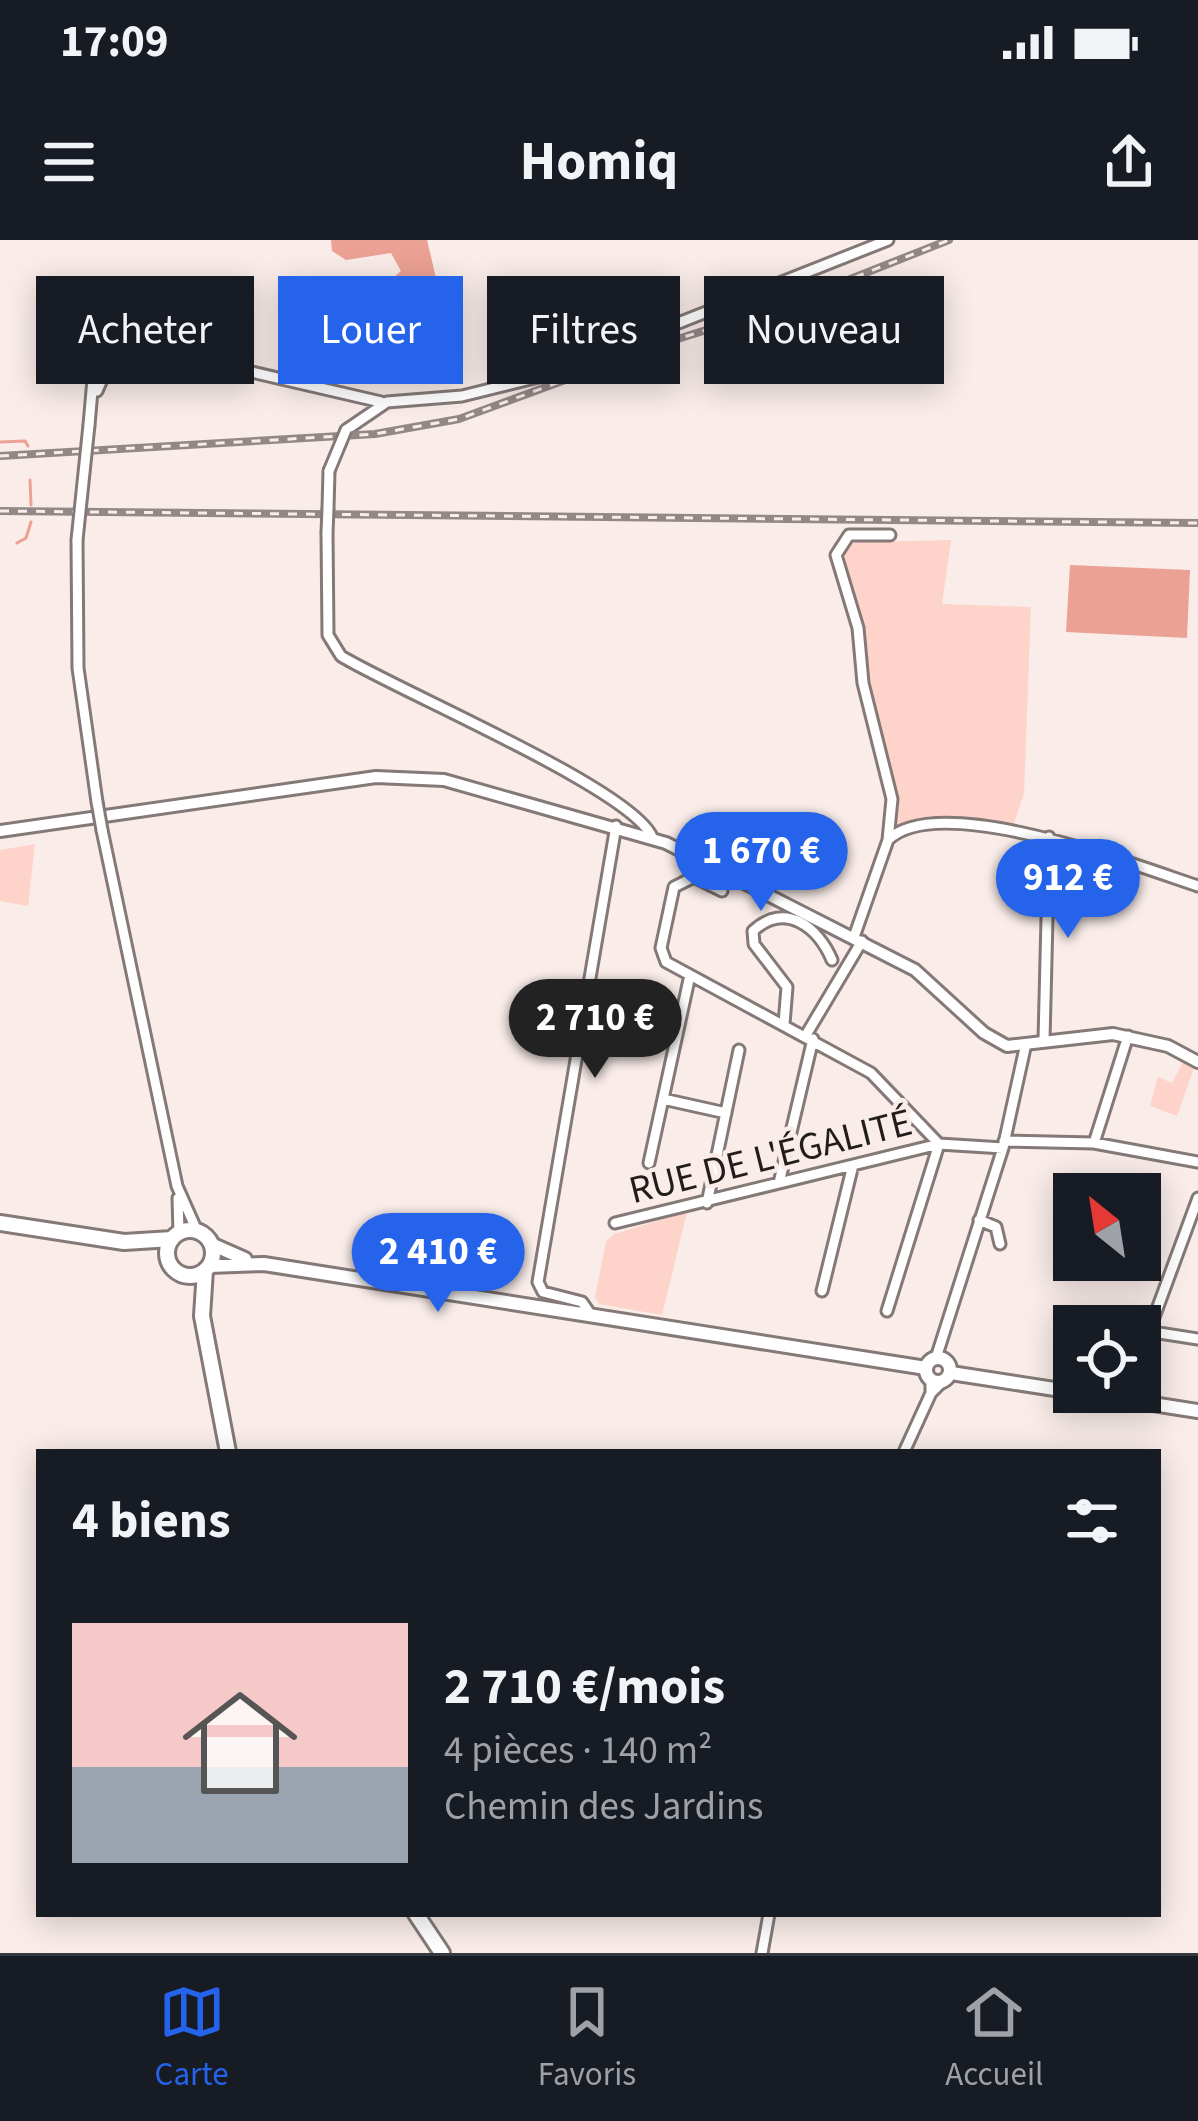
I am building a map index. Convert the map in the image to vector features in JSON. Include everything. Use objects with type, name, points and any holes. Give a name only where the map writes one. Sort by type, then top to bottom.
[{"type":"main road","points":[[0,1223],[124,1242],[169,1262],[184,1275],[202,1316],[227,1449]]},
{"type":"main road","points":[[124,1242],[197,1231],[211,1244],[264,1264],[936,1375],[1053,1389]]},
{"type":"main road","points":[[169,1262],[176,1236]]},
{"type":"main road","points":[[202,1316],[211,1244]]},
{"type":"main road","points":[[184,1275],[207,1268],[264,1264]]},
{"type":"main road","points":[[1161,1406],[1198,1412]]},
{"type":"main road","points":[[418,1917],[442,1953]]},
{"type":"street","points":[[254,371],[387,402],[462,396],[536,379],[889,240]]},
{"type":"street","points":[[94,384],[77,540],[78,668],[102,830],[177,1186],[197,1231]]},
{"type":"street","points":[[94,395],[99,384]]},
{"type":"street","points":[[387,402],[346,430],[328,470],[328,635],[341,656],[591,787],[638,816],[652,837]]},
{"type":"street","points":[[779,1183],[810,1037],[858,939],[888,840],[891,791],[863,683],[858,628],[836,555],[849,535],[890,535]]},
{"type":"street","points":[[0,831],[405,775],[616,826],[679,849],[922,974],[992,1038],[1025,1048],[1044,1040],[1128,1036],[1198,1062]]},
{"type":"street","points":[[591,1316],[582,1302],[543,1292],[538,1282],[616,826]]},
{"type":"street","points":[[888,840],[912,827],[990,828],[1049,837],[1198,886]]},
{"type":"street","points":[[1044,1040],[1049,837]]},
{"type":"street","points":[[722,891],[694,877],[674,886],[661,954],[690,975],[882,1080],[939,1144],[887,1311]]},
{"type":"street","points":[[784,1024],[787,987],[754,944],[753,932],[772,920],[799,920],[817,933],[832,960]]},
{"type":"street","points":[[649,1163],[690,975]]},
{"type":"street","points":[[1094,1143],[1128,1036]]},
{"type":"street","points":[[905,1449],[936,1375],[1004,1145],[1025,1048]]},
{"type":"street","points":[[707,1203],[739,1050]]},
{"type":"street","points":[[663,1099],[726,1113]]},
{"type":"street","name":"RUE DE L'ÉGALITÉ","points":[[615,1223],[939,1144],[1094,1143],[1198,1162]]},
{"type":"street","points":[[822,1291],[853,1165]]},
{"type":"street","points":[[176,1236],[177,1186]]},
{"type":"street","points":[[1154,1305],[1198,1198]]},
{"type":"street","points":[[979,1220],[996,1227],[1000,1244]]},
{"type":"street","points":[[1161,1333],[1198,1340]]},
{"type":"street","points":[[762,1953],[768,1917]]},
{"type":"shaded area","points":[[331,240],[427,240],[436,276],[395,276],[401,271],[391,253],[346,260],[332,251]]},
{"type":"shaded area","points":[[951,540],[942,604],[1031,607],[1024,794],[1013,825],[895,833],[833,543]]},
{"type":"shaded area","points":[[1070,565],[1190,570],[1187,638],[1066,632]]},
{"type":"shaded area","points":[[35,844],[28,906],[0,901],[0,850]]},
{"type":"shaded area","points":[[1185,1058],[1195,1065],[1177,1116],[1150,1106],[1158,1077],[1172,1083]]},
{"type":"shaded area","points":[[687,1212],[662,1315],[599,1304],[595,1297],[606,1242],[614,1234]]},
{"type":"waterway","points":[[0,442],[25,441],[28,446]]},
{"type":"waterway","points":[[30,480],[31,505]]},
{"type":"waterway","points":[[17,543],[26,538],[31,522]]},
{"type":"railway","points":[[0,456],[375,434],[459,419],[671,341],[777,308],[949,240]]},
{"type":"railway","points":[[0,511],[1198,523]]}]
